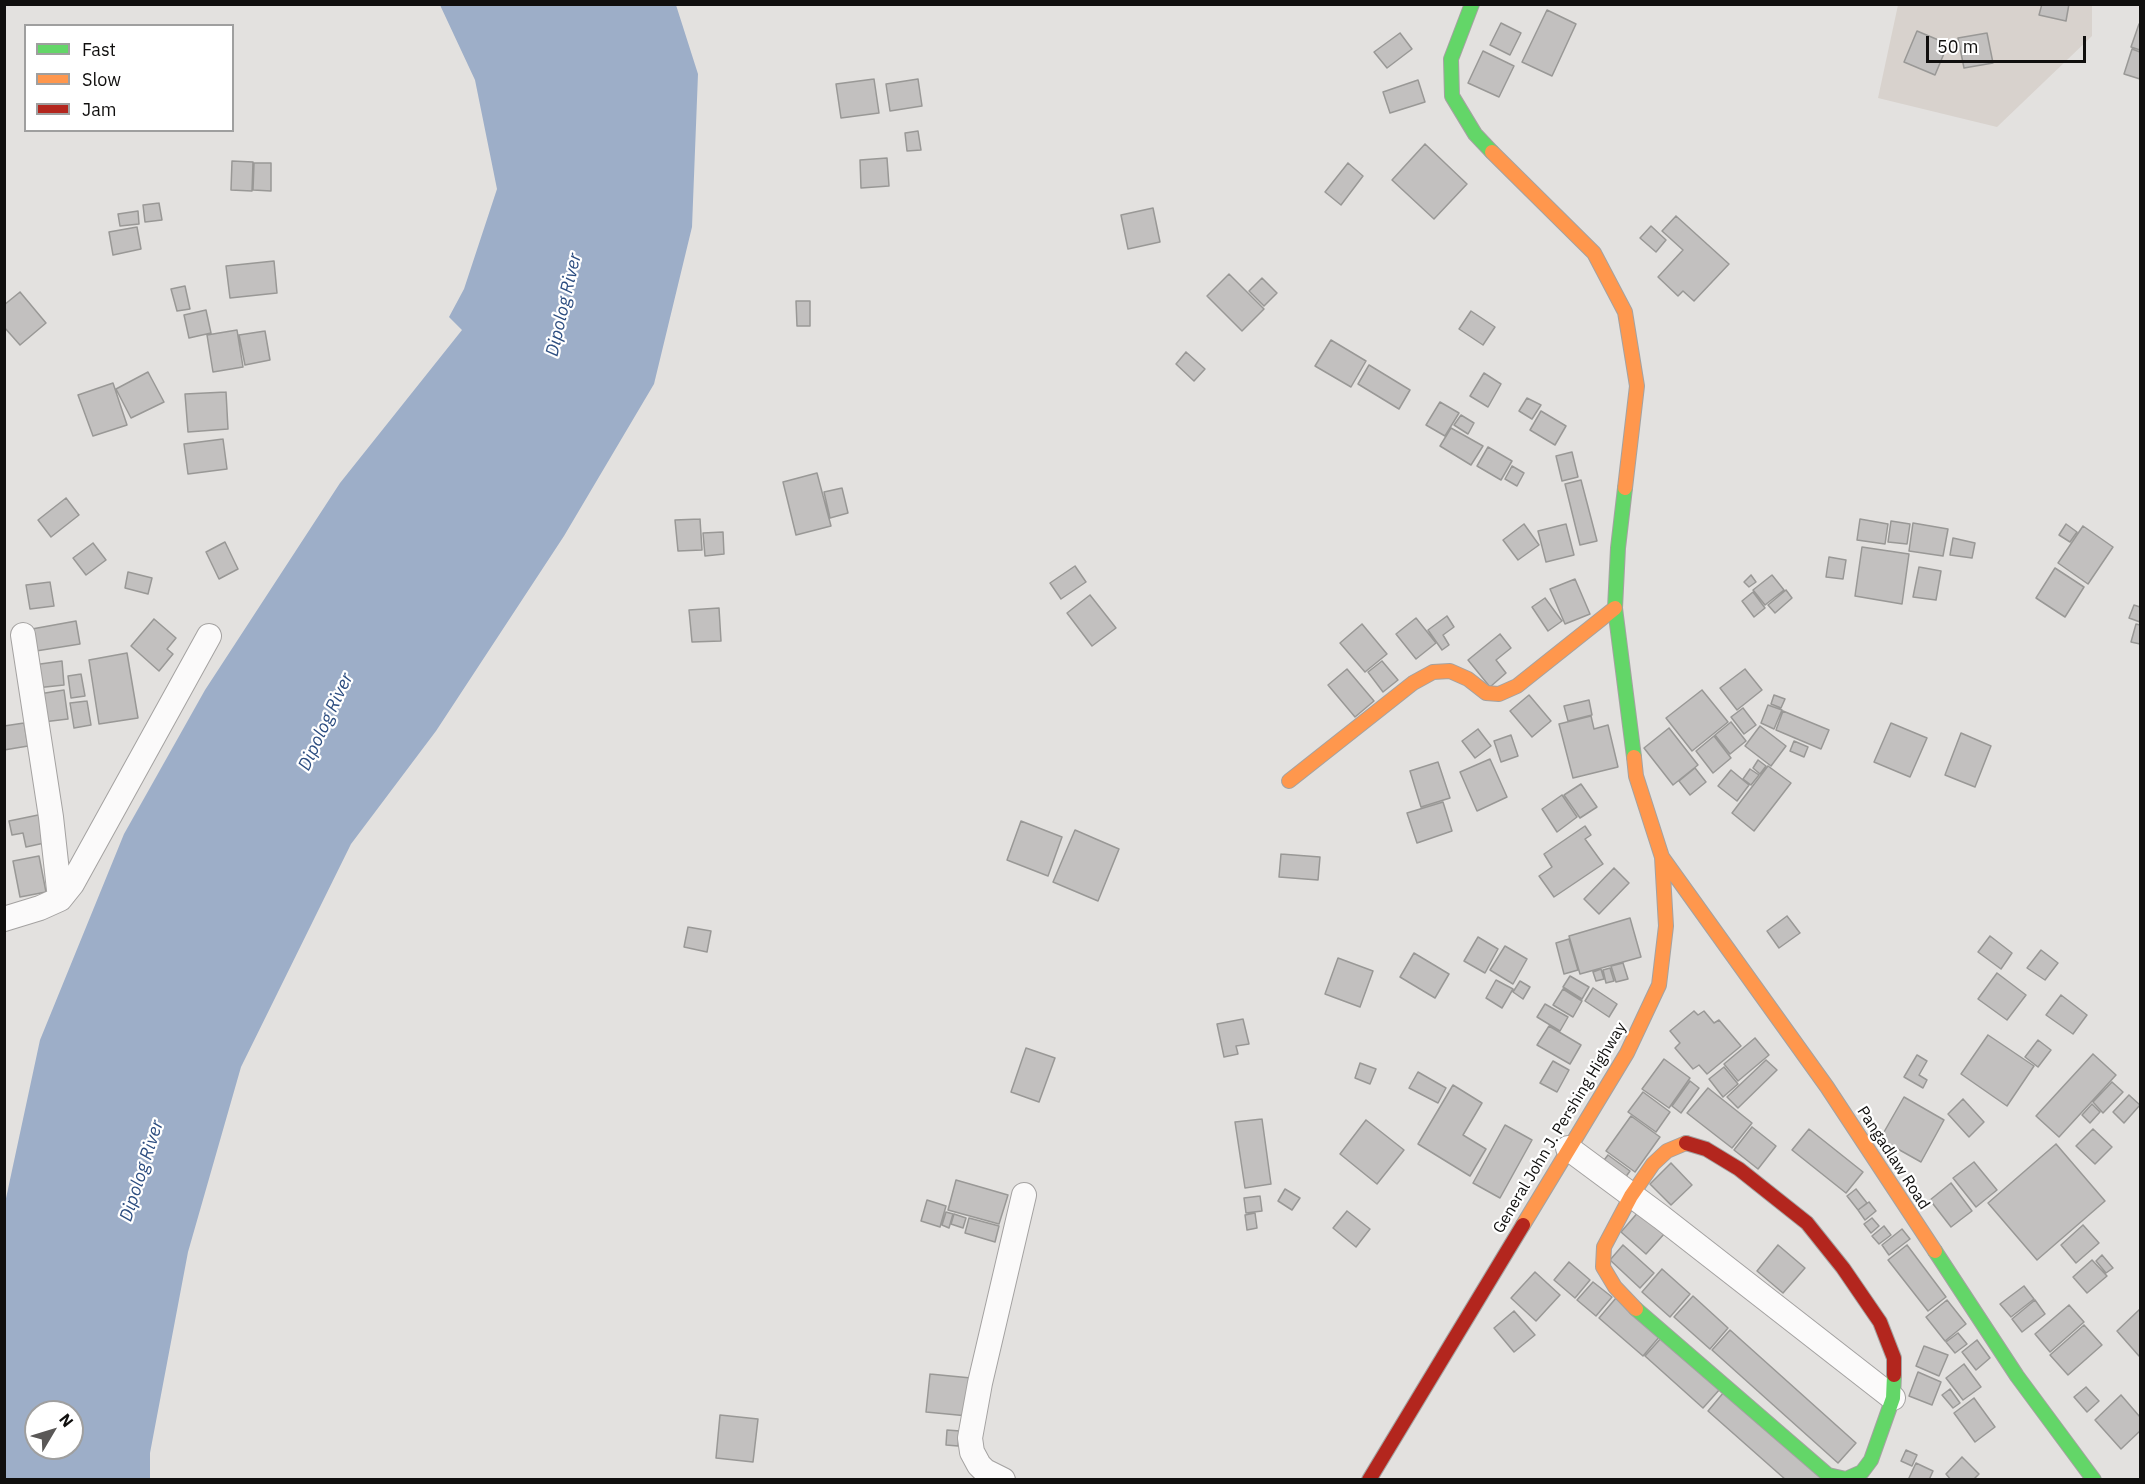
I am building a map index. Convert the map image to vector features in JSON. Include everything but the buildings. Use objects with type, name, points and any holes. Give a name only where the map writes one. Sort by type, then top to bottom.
[{"type":"street","name":"General John J. Pershing Highway","points":[[1369,1479],[1627,1053],[1659,986],[1666,926],[1662,857],[1636,776],[1615,608],[1618,548],[1637,386],[1625,312],[1594,253],[1475,134],[1452,96],[1451,59],[1472,4]]},
{"type":"street","points":[[1289,782],[1413,683],[1433,672],[1450,671],[1468,679],[1486,693],[1499,694],[1517,686],[1615,608]]},
{"type":"street","points":[[23,635],[51,817],[60,899]]},
{"type":"street","points":[[4,919],[60,899],[72,884],[209,636]]},
{"type":"street","name":"Pangadlaw Road","points":[[1662,857],[1827,1087],[2017,1376],[2094,1479]]},
{"type":"street","points":[[1686,1143],[1706,1149],[1739,1169],[1807,1223],[1843,1268],[1880,1322],[1894,1358],[1893,1398],[1871,1460],[1862,1472],[1846,1479],[1828,1475],[1633,1307],[1615,1287],[1603,1267],[1604,1247],[1631,1196],[1653,1164],[1667,1150],[1686,1143]]},
{"type":"street","points":[[1568,1148],[1661,1217],[1893,1398]]},
{"type":"street","points":[[1004,1479],[985,1471],[979,1465],[972,1452],[970,1438],[980,1383],[1024,1195]]},
{"type":"shaded area","points":[[1898,5],[2092,5],[2092,36],[1997,127],[1878,98]]},
{"type":"water","name":"Dipolog River","points":[[440,5],[676,5],[698,74],[692,227],[654,384],[564,536],[436,731],[351,844],[241,1067],[188,1252],[150,1453],[150,1479],[5,1479],[5,1203],[40,1040],[124,834],[205,690],[340,483],[462,330],[449,317],[464,289],[497,189],[475,80]]},
{"type":"traffic: fast","points":[[1472,4],[1451,59],[1452,96],[1475,134],[1492,152]]},
{"type":"traffic: fast","points":[[1625,488],[1618,548],[1615,608],[1634,757]]},
{"type":"traffic: fast","points":[[1935,1251],[2017,1376],[2094,1480]]},
{"type":"traffic: fast","points":[[1636,1309],[1828,1475],[1846,1479],[1862,1472],[1871,1460],[1893,1398],[1894,1375]]},
{"type":"traffic: slow","points":[[1492,152],[1594,253],[1625,312],[1637,386],[1625,488]]},
{"type":"traffic: slow","points":[[1289,781],[1413,683],[1433,672],[1450,671],[1468,679],[1486,693],[1499,694],[1517,686],[1615,608]]},
{"type":"traffic: slow","points":[[1523,1225],[1627,1053],[1659,985],[1666,926],[1662,857],[1636,776],[1634,757]]},
{"type":"traffic: slow","points":[[1662,857],[1827,1087],[1935,1251]]},
{"type":"traffic: slow","points":[[1636,1309],[1615,1287],[1603,1267],[1604,1247],[1631,1196],[1653,1164],[1667,1151],[1686,1143]]},
{"type":"traffic: jam","points":[[1686,1143],[1706,1149],[1739,1169],[1807,1223],[1843,1268],[1880,1322],[1894,1358],[1894,1375]]},
{"type":"traffic: jam","points":[[1369,1480],[1523,1225]]}]
